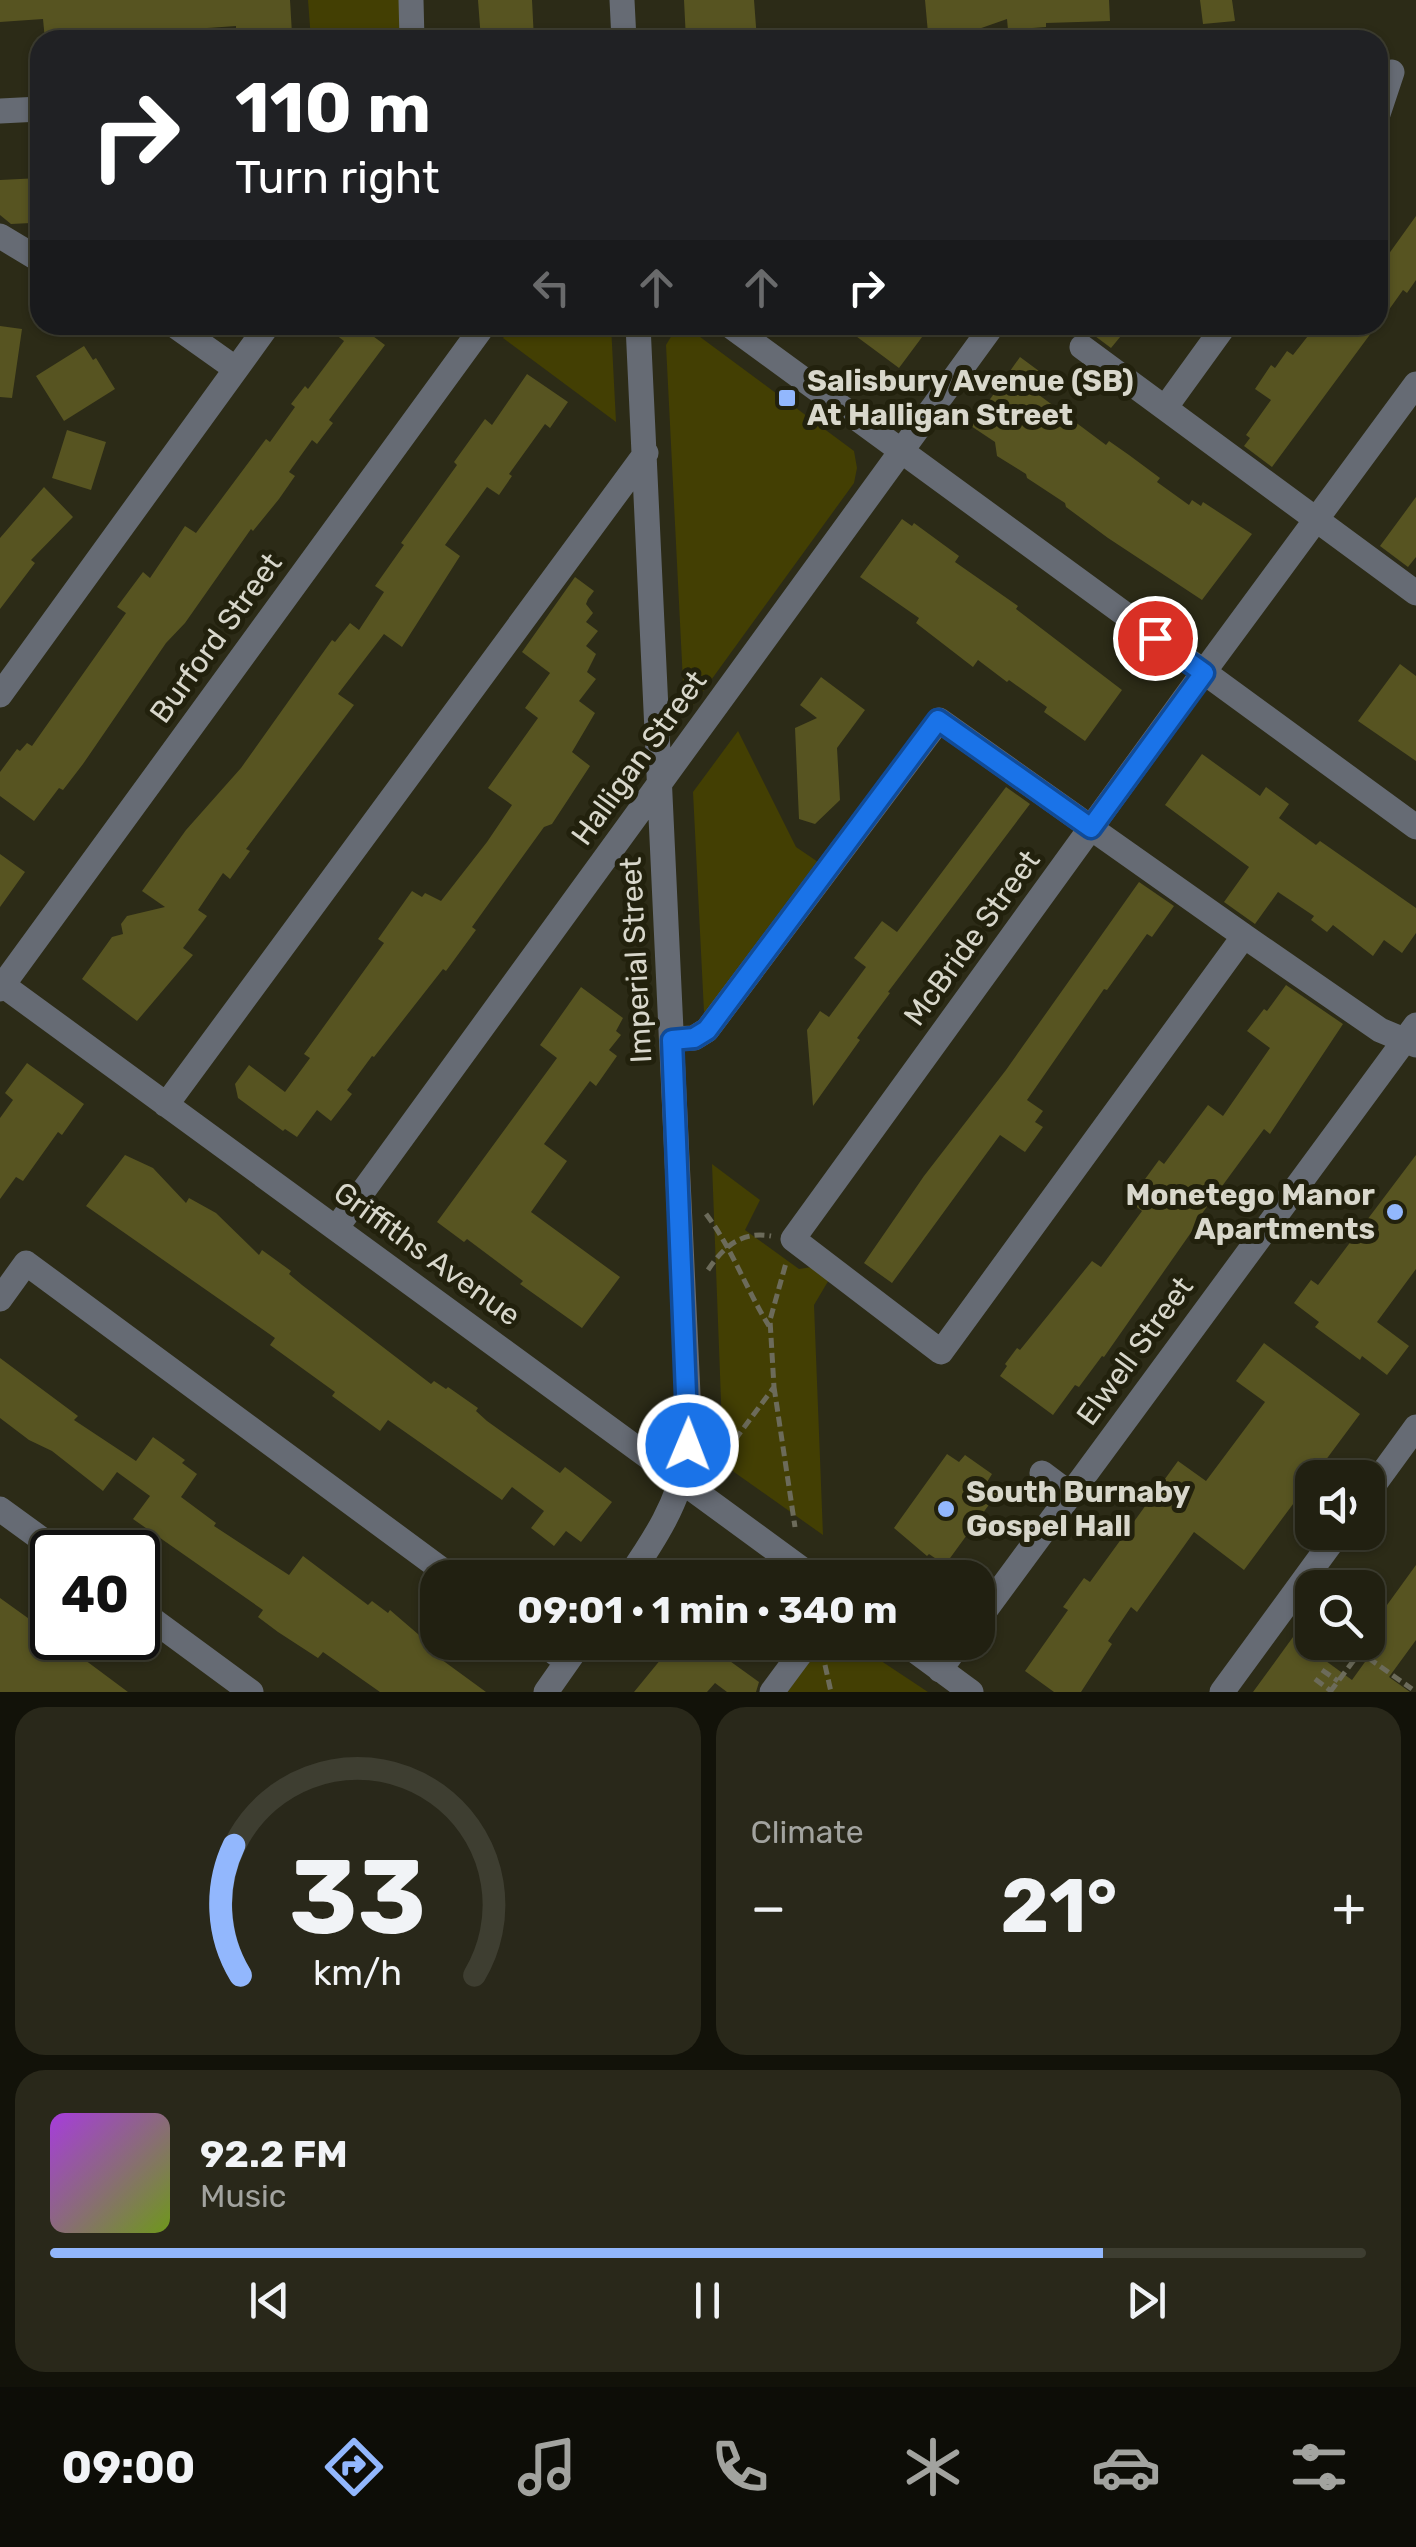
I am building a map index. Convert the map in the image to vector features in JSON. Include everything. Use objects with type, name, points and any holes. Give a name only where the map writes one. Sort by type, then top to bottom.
[{"type":"street","points":[[411,0],[412,30]]},
{"type":"street","points":[[622,0],[624,30]]},
{"type":"street","points":[[0,111],[30,110]]},
{"type":"street","points":[[0,236],[30,254]]},
{"type":"street","points":[[188,335],[236,368]]},
{"type":"street","points":[[0,695],[261,335]]},
{"type":"street","name":"Burford Street","points":[[1,986],[477,335]]},
{"type":"street","name":"Imperial Street","points":[[639,335],[688,1394],[688,1445],[681,1480],[670,1508],[639,1560]]},
{"type":"street","points":[[743,335],[1416,827]]},
{"type":"street","name":"Halligan Street","points":[[337,1227],[986,335]]},
{"type":"street","points":[[1165,408],[1218,335]]},
{"type":"street","points":[[1082,347],[1416,593]]},
{"type":"street","name":"McBride Street","points":[[793,1239],[1416,384]]},
{"type":"street","points":[[166,1105],[646,453]]},
{"type":"street","points":[[672,1040],[694,1038],[707,1030],[938,720],[1380,1030],[1412,1037]]},
{"type":"street","points":[[793,1239],[941,1352],[1244,936]]},
{"type":"street","name":"Griffiths Avenue","points":[[1,986],[790,1560]]},
{"type":"street","name":"Elwell Street","points":[[995,1597],[1412,1037]]},
{"type":"street","points":[[0,1299],[26,1263],[429,1560]]},
{"type":"street","points":[[1385,1469],[1416,1426]]},
{"type":"street","points":[[1042,1473],[1070,1494]]},
{"type":"street","points":[[0,1510],[30,1531]]},
{"type":"street","points":[[1222,1692],[1326,1550]]},
{"type":"street","points":[[160,1625],[251,1692]]},
{"type":"street","points":[[546,1692],[568,1660]]},
{"type":"street","points":[[772,1692],[806,1660]]},
{"type":"street","points":[[927,1660],[971,1692]]},
{"type":"street","points":[[940,1670],[947,1660]]},
{"type":"path","points":[[704,1212],[729,1246],[751,1298],[770,1329]]},
{"type":"path","points":[[719,1232],[737,1239]]},
{"type":"path","points":[[707,1272],[729,1246],[751,1233],[793,1239],[770,1329],[774,1387],[795,1527]]},
{"type":"path","points":[[717,1464],[774,1387]]},
{"type":"path","points":[[1315,1680],[1330,1691],[1360,1652],[1412,1689]]},
{"type":"path","points":[[819,1660],[831,1692]]},
{"type":"path","points":[[1322,1670],[1338,1680]]},
{"type":"path","points":[[1316,1692],[1322,1684]]},
{"type":"shaded area","points":[[308,0],[403,0],[404,30],[310,30]]},
{"type":"shaded area","points":[[612,335],[616,422],[503,338]]},
{"type":"shaded area","points":[[672,335],[697,335],[854,451],[857,468],[854,483],[689,706],[684,702],[666,345]]},
{"type":"shaded area","points":[[738,731],[796,847],[821,864],[716,1008],[704,1012],[693,792]]},
{"type":"shaded area","points":[[712,1164],[760,1200],[745,1230],[799,1269],[812,1267],[830,1278],[814,1305],[823,1535],[734,1472],[723,1453]]},
{"type":"shaded area","points":[[811,1660],[880,1660],[928,1692],[787,1692]]},
{"type":"building","points":[[0,0],[290,0],[292,30],[236,30],[236,26],[44,30],[43,19],[0,22]]},
{"type":"building","points":[[478,0],[532,0],[534,30],[480,30]]},
{"type":"building","points":[[684,0],[754,0],[756,30],[686,30]]},
{"type":"building","points":[[925,0],[1109,0],[1110,21],[1046,23],[1046,27],[1008,30],[1007,19],[976,30],[928,30]]},
{"type":"building","points":[[1200,0],[1232,0],[1235,21],[1203,24]]},
{"type":"building","points":[[30,178],[30,223],[11,224],[0,215],[0,180]]},
{"type":"building","points":[[1416,216],[1416,280],[1388,311],[1388,255]]},
{"type":"building","points":[[0,326],[22,329],[12,398],[0,397]]},
{"type":"building","points":[[336,335],[372,335],[385,345],[329,420],[333,423],[317,444],[312,440],[289,472],[295,476],[279,499],[251,529],[185,623],[166,643],[83,764],[34,821],[0,796],[0,772],[17,749],[20,751],[27,743],[32,746],[126,613],[117,607],[143,572],[150,578],[185,526],[196,533],[266,439],[270,442],[295,407],[291,404],[305,386],[308,389],[344,341]]},
{"type":"building","points":[[854,335],[924,335],[899,368]]},
{"type":"building","points":[[1094,335],[1122,335],[1111,348]]},
{"type":"building","points":[[1309,335],[1370,335],[1272,467],[1244,446],[1250,438],[1246,435],[1271,400],[1255,389],[1271,365],[1275,368],[1287,351],[1293,355]]},
{"type":"building","points":[[84,346],[115,389],[64,421],[36,376]]},
{"type":"building","points":[[1020,357],[1043,374],[1031,389],[1106,445],[1109,441],[1129,455],[1189,505],[1192,500],[1201,506],[1203,502],[1252,534],[1202,600],[1108,538],[997,456],[995,442],[971,426]]},
{"type":"building","points":[[527,374],[568,402],[550,428],[545,424],[509,474],[512,476],[499,495],[487,487],[445,545],[460,556],[402,647],[384,634],[338,694],[354,705],[246,849],[250,851],[230,879],[223,873],[198,910],[207,916],[183,948],[193,955],[137,1021],[82,979],[112,937],[123,934],[121,924],[127,916],[165,907],[142,891],[186,830],[241,768],[332,640],[335,642],[350,623],[359,630],[384,592],[375,586],[457,465],[454,462],[485,419],[492,425]]},
{"type":"building","points":[[67,430],[106,442],[91,490],[52,478]]},
{"type":"building","points":[[44,487],[73,517],[31,560],[35,563],[0,609],[0,538]]},
{"type":"building","points":[[1416,497],[1416,557],[1408,567],[1380,546]]},
{"type":"building","points":[[902,519],[912,526],[914,523],[959,556],[955,562],[1018,606],[1016,609],[1122,690],[1085,741],[1044,712],[1047,707],[1009,680],[978,660],[973,667],[916,623],[919,618],[860,577]]},
{"type":"building","points":[[575,577],[594,591],[586,604],[593,613],[586,622],[598,631],[586,646],[596,654],[587,672],[596,679],[579,701],[595,713],[572,752],[590,766],[552,824],[544,827],[472,927],[476,930],[446,971],[443,969],[347,1090],[352,1094],[331,1121],[317,1110],[297,1137],[283,1131],[238,1098],[235,1084],[249,1065],[285,1092],[310,1058],[304,1054],[384,943],[378,939],[412,891],[441,901],[512,805],[488,788],[538,718],[525,708],[550,673],[522,652]]},
{"type":"building","points":[[1400,664],[1416,676],[1416,761],[1358,721]]},
{"type":"building","points":[[821,677],[865,710],[837,748],[840,800],[815,824],[799,819],[795,728],[817,718],[800,705]]},
{"type":"building","points":[[1202,754],[1260,796],[1266,787],[1289,804],[1279,818],[1316,845],[1320,841],[1416,908],[1416,933],[1402,953],[1384,940],[1373,956],[1333,925],[1327,932],[1311,920],[1314,916],[1278,892],[1255,924],[1224,902],[1249,867],[1165,805]]},
{"type":"building","points":[[1006,787],[1030,804],[888,992],[813,1106],[807,1030],[820,1011],[829,1017],[866,967],[854,958],[882,921],[897,932]]},
{"type":"building","points":[[0,854],[25,872],[0,907]]},
{"type":"building","points":[[1139,882],[1174,906],[1152,937],[1147,934],[1104,989],[1027,1100],[1043,1111],[1035,1122],[1043,1127],[1025,1152],[1000,1135],[892,1283],[864,1263]]},
{"type":"building","points":[[1286,985],[1343,1024],[1270,1134],[1264,1129],[1104,1357],[1079,1387],[1075,1385],[1053,1415],[1000,1376],[1005,1364],[1092,1261],[1101,1267],[1142,1211],[1129,1201],[1159,1160],[1164,1164],[1208,1105],[1223,1116],[1270,1048],[1247,1031]]},
{"type":"building","points":[[581,987],[623,1018],[616,1031],[621,1035],[609,1050],[617,1056],[596,1086],[590,1081],[544,1144],[567,1161],[531,1212],[620,1277],[582,1328],[520,1284],[523,1281],[467,1239],[464,1242],[437,1222],[557,1058],[540,1045]]},
{"type":"building","points":[[27,1063],[84,1104],[23,1181],[16,1177],[0,1199],[0,1118],[13,1100],[5,1093]]},
{"type":"building","points":[[125,1155],[153,1168],[186,1203],[189,1198],[216,1213],[259,1255],[262,1250],[291,1271],[289,1274],[302,1285],[431,1384],[434,1381],[448,1387],[478,1408],[476,1411],[487,1421],[560,1473],[565,1467],[612,1502],[581,1542],[566,1531],[554,1546],[531,1528],[544,1511],[512,1487],[502,1500],[388,1420],[380,1431],[332,1396],[335,1392],[270,1345],[275,1338],[86,1206]]},
{"type":"building","name":"Monetego Manor Apartments","points":[[1416,1155],[1416,1269],[1377,1322],[1409,1346],[1387,1375],[1315,1327],[1319,1322],[1294,1303],[1311,1280],[1318,1285]]},
{"type":"building","points":[[1264,1343],[1360,1414],[1326,1460],[1295,1460],[1295,1501],[1244,1570],[1194,1532],[1137,1612],[1131,1607],[1081,1692],[1054,1692],[1025,1671],[1068,1610],[1063,1607],[1084,1578],[1090,1582],[1178,1461],[1206,1481],[1265,1402],[1236,1381]]},
{"type":"building","points":[[0,1358],[78,1416],[74,1420],[136,1461],[153,1437],[197,1474],[181,1497],[216,1523],[214,1526],[289,1575],[303,1556],[368,1605],[372,1601],[388,1613],[390,1610],[420,1636],[420,1660],[442,1660],[486,1692],[380,1692],[323,1652],[318,1658],[258,1617],[263,1610],[160,1538],[160,1530],[149,1530],[133,1519],[150,1496],[117,1472],[103,1491],[52,1451],[29,1440],[0,1418]]},
{"type":"building","name":"South Burnaby Gospel Hall","points":[[947,1454],[959,1462],[965,1455],[992,1474],[987,1482],[999,1491],[949,1560],[927,1556],[894,1528]]},
{"type":"building","points":[[1416,1565],[1416,1640],[1389,1677],[1410,1692],[1253,1692],[1293,1637],[1295,1660],[1325,1660],[1352,1680],[1366,1660],[1385,1660],[1387,1605]]},
{"type":"building","points":[[0,1598],[30,1620],[30,1660],[85,1660],[128,1692],[0,1692]]},
{"type":"building","points":[[660,1660],[728,1660],[759,1682],[756,1692],[727,1692],[715,1683],[707,1692],[634,1692]]},
{"type":"place","name":"Salisbury Avenue (SB) At Halligan Street","points":[[787,398]]},
{"type":"place","name":"Monetego Manor Apartments","points":[[1395,1212]]},
{"type":"place","name":"South Burnaby Gospel Hall","points":[[946,1509]]},
{"type":"route","points":[[688,1445],[672,1040],[694,1038],[707,1030],[938,720],[1091,828],[1204,673],[1155,638]]}]
